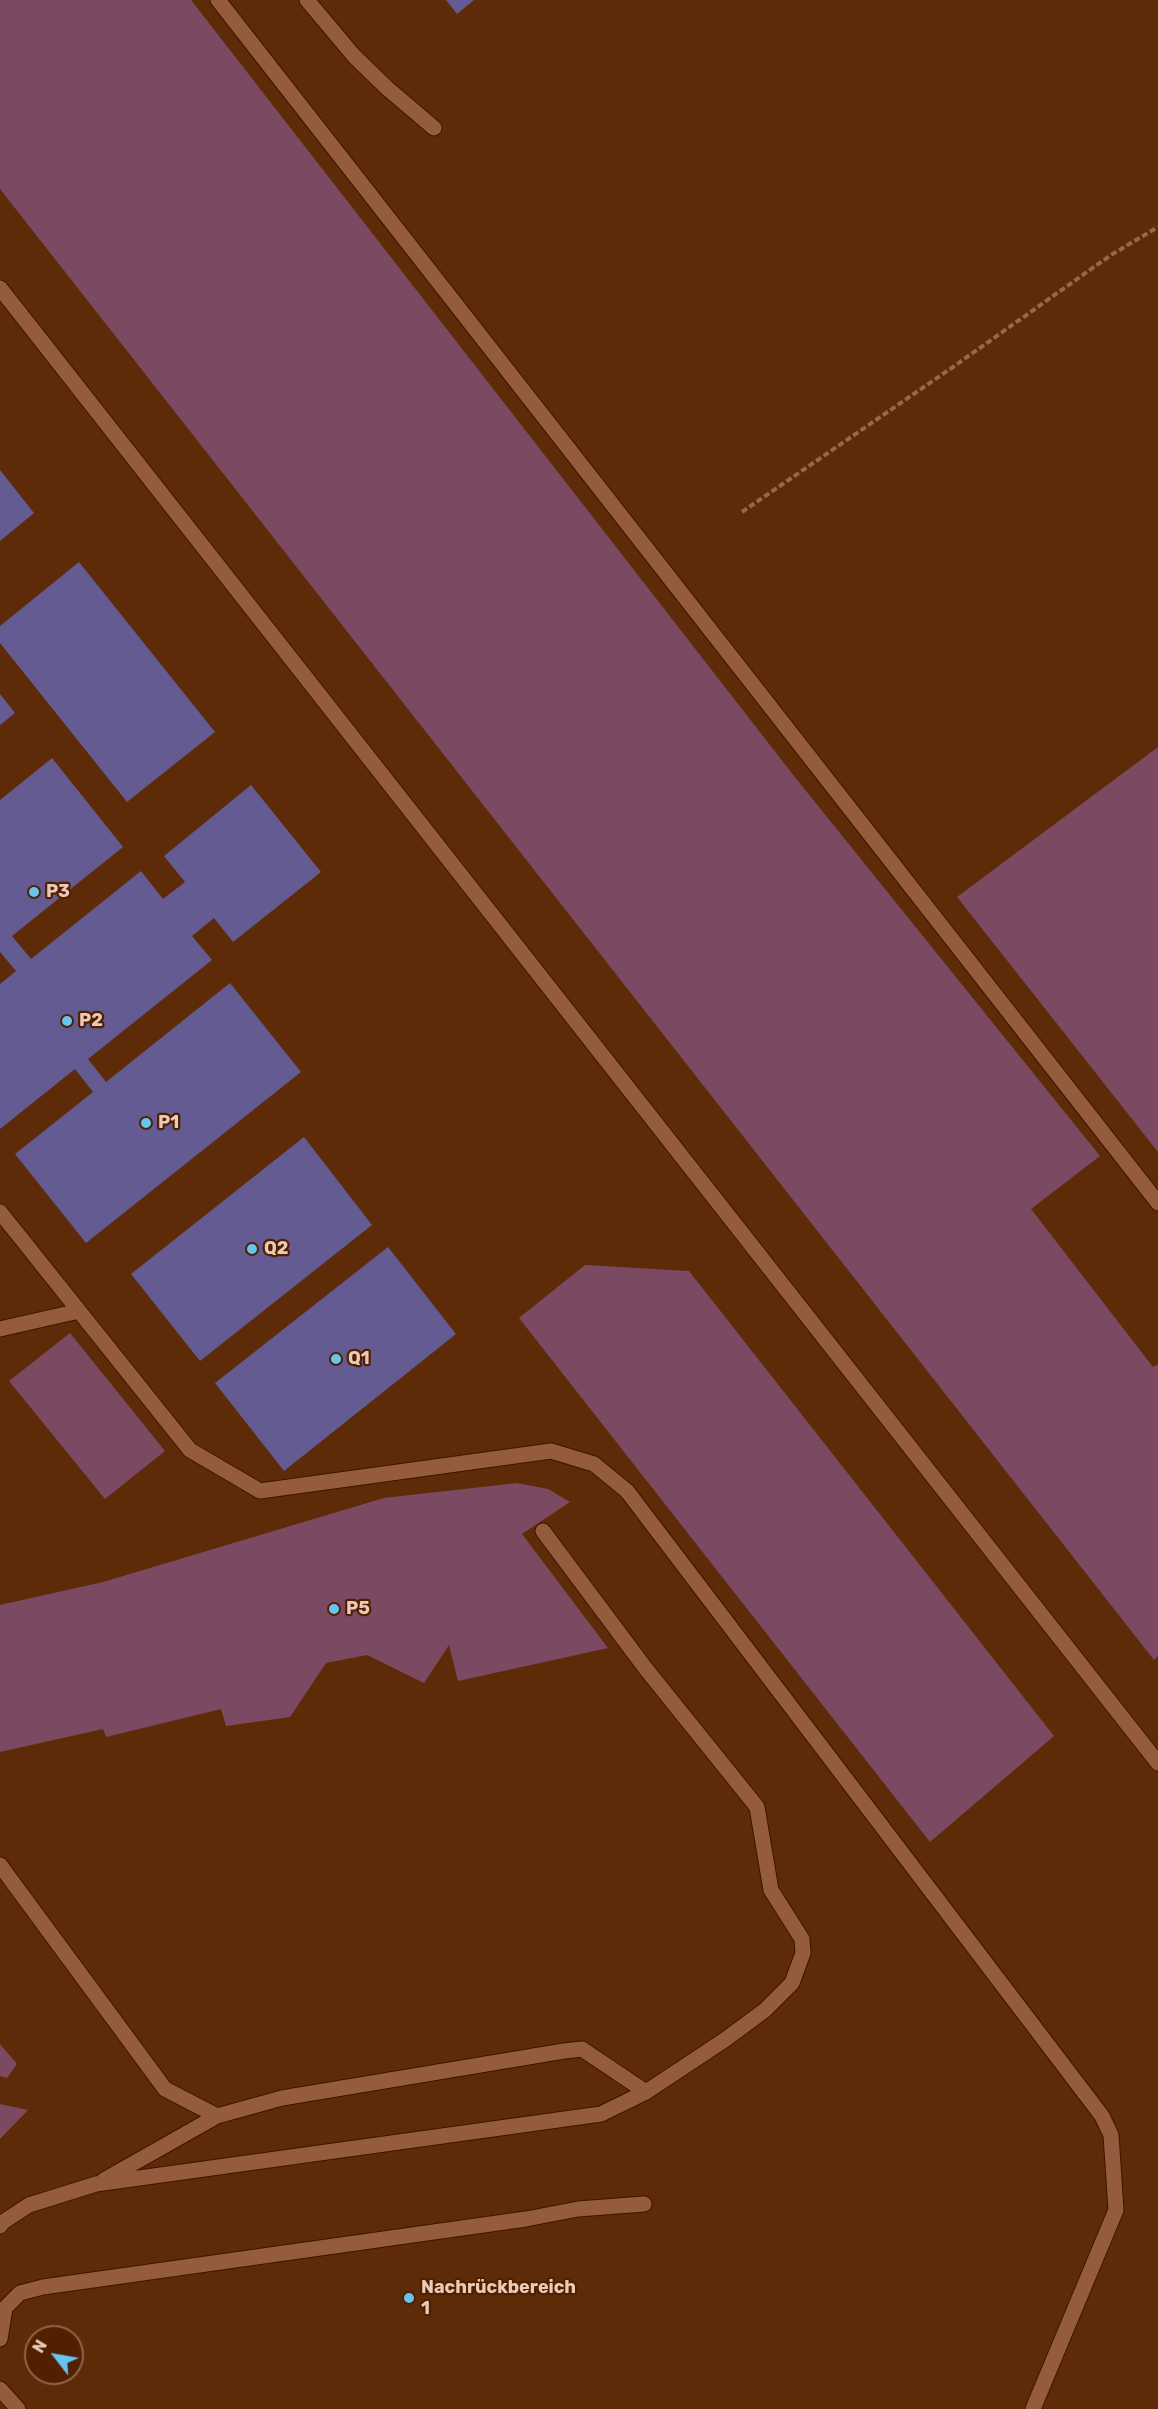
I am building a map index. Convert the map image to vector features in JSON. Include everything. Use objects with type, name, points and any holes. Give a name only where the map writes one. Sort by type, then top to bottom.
[{"type":"lane","points":[[218,0],[1158,1203]]},
{"type":"lane","points":[[307,0],[354,56],[434,128]]},
{"type":"lane","points":[[0,288],[1158,1763]]},
{"type":"lane","points":[[0,1212],[190,1450],[260,1491],[551,1452],[594,1464],[627,1491],[1102,2116],[1112,2135],[1116,2210],[1033,2409]]},
{"type":"lane","points":[[0,1329],[79,1311]]},
{"type":"lane","points":[[0,2226],[29,2205],[96,2184],[601,2114],[646,2092],[726,2039],[765,2010],[792,1983],[803,1953],[802,1939],[771,1890],[757,1807],[646,1669],[543,1531]]},
{"type":"lane","points":[[0,1865],[165,2089],[217,2116]]},
{"type":"lane","points":[[96,2184],[217,2116],[282,2098],[582,2049],[646,2092]]},
{"type":"lane","points":[[0,2339],[5,2308],[20,2293],[43,2287],[526,2219],[578,2209],[644,2204]]},
{"type":"lane","points":[[0,2389],[18,2409]]},
{"type":"path","points":[[742,512],[953,368],[1111,255],[1158,227]]},
{"type":"shaded area","points":[[0,0],[191,0],[794,776],[1100,1156],[1031,1209],[1153,1367],[1158,1364],[1158,1656],[1154,1660],[0,189]]},
{"type":"shaded area","points":[[1158,747],[1158,1152],[957,897]]},
{"type":"shaded area","points":[[585,1265],[689,1271],[1054,1736],[930,1842],[519,1318]]},
{"type":"shaded area","points":[[70,1333],[165,1451],[105,1499],[9,1381]]},
{"type":"shaded area","points":[[517,1483],[548,1489],[570,1502],[522,1534],[608,1648],[458,1681],[449,1645],[424,1683],[367,1655],[326,1663],[290,1717],[226,1726],[221,1709],[106,1737],[103,1729],[0,1752],[0,1605],[103,1582],[384,1498]]},
{"type":"shaded area","points":[[0,2044],[17,2064],[7,2078],[0,2076]]},
{"type":"shaded area","points":[[0,2104],[28,2110],[0,2139]]},
{"type":"building","points":[[446,0],[474,0],[457,14]]},
{"type":"building","points":[[0,470],[34,513],[0,541]]},
{"type":"building","points":[[79,562],[215,732],[127,802],[0,643],[0,626]]},
{"type":"building","points":[[0,694],[15,713],[0,725]]},
{"type":"building","points":[[52,758],[123,847],[12,936],[31,959],[141,871],[163,899],[185,882],[164,856],[251,785],[321,872],[233,942],[214,918],[192,936],[212,960],[88,1059],[106,1082],[230,983],[301,1072],[86,1243],[15,1154],[93,1092],[75,1069],[0,1129],[0,984],[16,971],[0,952],[0,800]]},
{"type":"building","name":"Q2","points":[[304,1137],[372,1225],[200,1361],[131,1274]]},
{"type":"building","name":"Q1","points":[[388,1247],[456,1334],[284,1471],[215,1383]]},
{"type":"place","name":"P3","points":[[34,892]]},
{"type":"place","name":"P2","points":[[67,1021]]},
{"type":"place","name":"P1","points":[[146,1123]]},
{"type":"place","name":"Q2","points":[[252,1249]]},
{"type":"place","name":"Q1","points":[[336,1359]]},
{"type":"place","name":"P5","points":[[334,1609]]},
{"type":"place","name":"Nachrückbereich 1","points":[[409,2298]]}]
